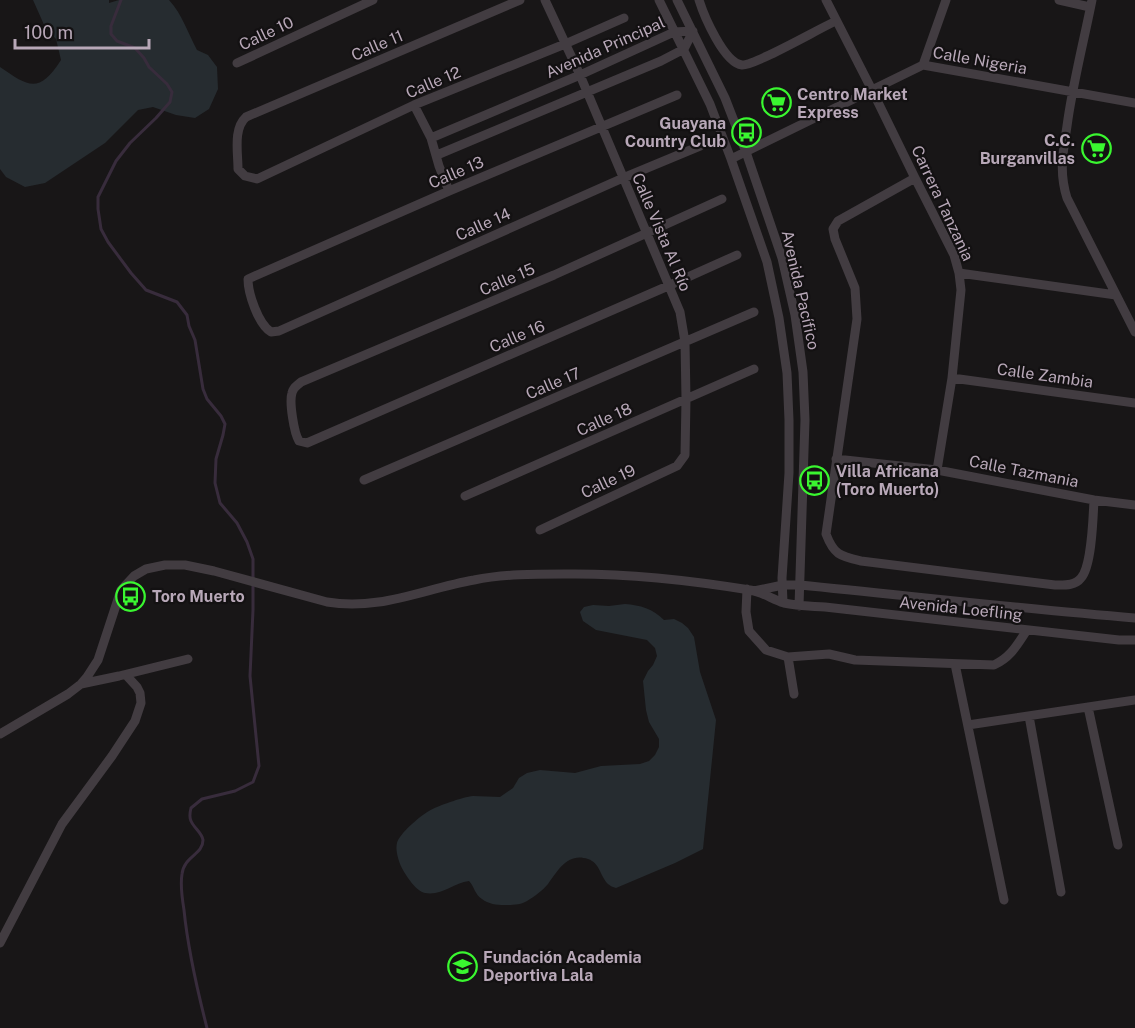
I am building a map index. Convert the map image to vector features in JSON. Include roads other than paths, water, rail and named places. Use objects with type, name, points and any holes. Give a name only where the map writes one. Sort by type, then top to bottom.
[{"type":"street","name":"Calle 10","points":[[237,63],[373,0]]},
{"type":"street","name":"Calle 11","points":[[257,179],[245,176],[238,169],[238,131],[240,122],[246,117],[520,0]]},
{"type":"street","name":"Calle Vista Al Río","points":[[545,0],[580,75],[680,312],[685,342],[685,455]]},
{"type":"street","name":"Avenida Pacífico","points":[[659,0],[710,104],[731,159],[767,262],[779,318],[787,374],[789,420],[783,602]]},
{"type":"street","name":"Avenida Pacífico","points":[[677,0],[725,98],[746,152],[782,258],[795,315],[803,372],[805,420],[799,606]]},
{"type":"street","points":[[699,0],[726,54],[733,61],[742,65],[758,61],[836,21]]},
{"type":"street","name":"Carrera Tanzania","points":[[826,0],[954,255],[959,273],[960,290],[952,378],[937,470]]},
{"type":"street","points":[[923,65],[945,0]]},
{"type":"street","points":[[1059,0],[1091,4],[1072,92],[1061,163],[1062,182],[1067,198],[1135,332]]},
{"type":"street","name":"Calle 12","points":[[257,179],[414,105],[624,18]]},
{"type":"street","name":"Avenida Principal","points":[[431,138],[580,75],[674,32],[693,31],[684,50],[436,155]]},
{"type":"street","name":"Calle Nigeria","points":[[731,159],[923,65],[1135,103]]},
{"type":"street","name":"Calle 13","points":[[248,279],[677,94]]},
{"type":"street","points":[[414,105],[431,138],[449,191]]},
{"type":"street","name":"Calle 14","points":[[248,279],[249,292],[264,328],[271,332],[279,331],[700,146]]},
{"type":"street","points":[[915,178],[838,221],[833,230],[855,288],[857,319],[826,534],[831,548],[843,556],[861,561],[1068,585],[1080,580],[1086,570],[1094,500]]},
{"type":"street","name":"Calle 15","points":[[307,443],[299,441],[295,434],[290,396],[301,382],[554,274],[722,199]]},
{"type":"street","name":"Calle 16","points":[[307,443],[737,255]]},
{"type":"street","points":[[959,273],[1116,295]]},
{"type":"street","name":"Calle 17","points":[[364,480],[754,312]]},
{"type":"street","name":"Calle 18","points":[[465,496],[754,369]]},
{"type":"street","name":"Calle Zambia","points":[[952,378],[1135,403]]},
{"type":"street","name":"Calle 19","points":[[540,530],[677,466],[685,455]]},
{"type":"street","name":"Calle Tazmania","points":[[836,459],[937,470],[1094,500],[1135,505]]},
{"type":"street","points":[[0,734],[81,684],[98,660],[122,590],[128,581],[139,572],[158,565],[173,564],[194,567],[327,602],[350,605],[384,602],[473,580],[514,575],[568,573],[618,575],[670,579],[750,590],[746,612],[749,631],[766,650],[788,657],[829,654],[855,660],[994,665],[1012,653],[1027,630]]},
{"type":"street","name":"Avenida Loefling","points":[[750,590],[800,585],[1135,618]]},
{"type":"street","name":"Avenida Loefling","points":[[750,590],[799,606],[1135,640]]},
{"type":"street","points":[[788,657],[794,694]]},
{"type":"street","points":[[81,684],[188,659]]},
{"type":"street","points":[[955,664],[1004,900]]},
{"type":"street","points":[[0,944],[62,824],[135,721],[141,703],[140,693],[126,675]]},
{"type":"street","points":[[968,725],[1135,700]]},
{"type":"street","points":[[1088,707],[1118,845]]},
{"type":"street","points":[[1029,716],[1061,891]]},
{"type":"waterway","points":[[121,0],[111,26],[111,34],[117,41],[135,48],[172,92],[170,102],[130,143],[116,161],[98,197],[101,229],[108,242],[146,290],[177,302],[187,315],[195,340],[203,389],[207,399],[225,424],[216,459],[215,483],[220,503],[237,523],[253,559],[250,676],[259,766],[253,782],[235,791],[202,799],[191,808],[190,819],[203,840],[200,849],[183,868],[181,878],[190,955],[207,1028]]},
{"type":"place","name":"Centro Market Express","points":[[776,103]]},
{"type":"place","name":"Guayana Country Club","points":[[747,132]]},
{"type":"place","name":"C.C. Burganvillas","points":[[1096,149]]},
{"type":"place","name":"Villa Africana (Toro Muerto)","points":[[815,480]]},
{"type":"place","name":"Toro Muerto","points":[[131,596]]},
{"type":"place","name":"Fundación Academia Deportiva Lala","points":[[462,966]]}]
